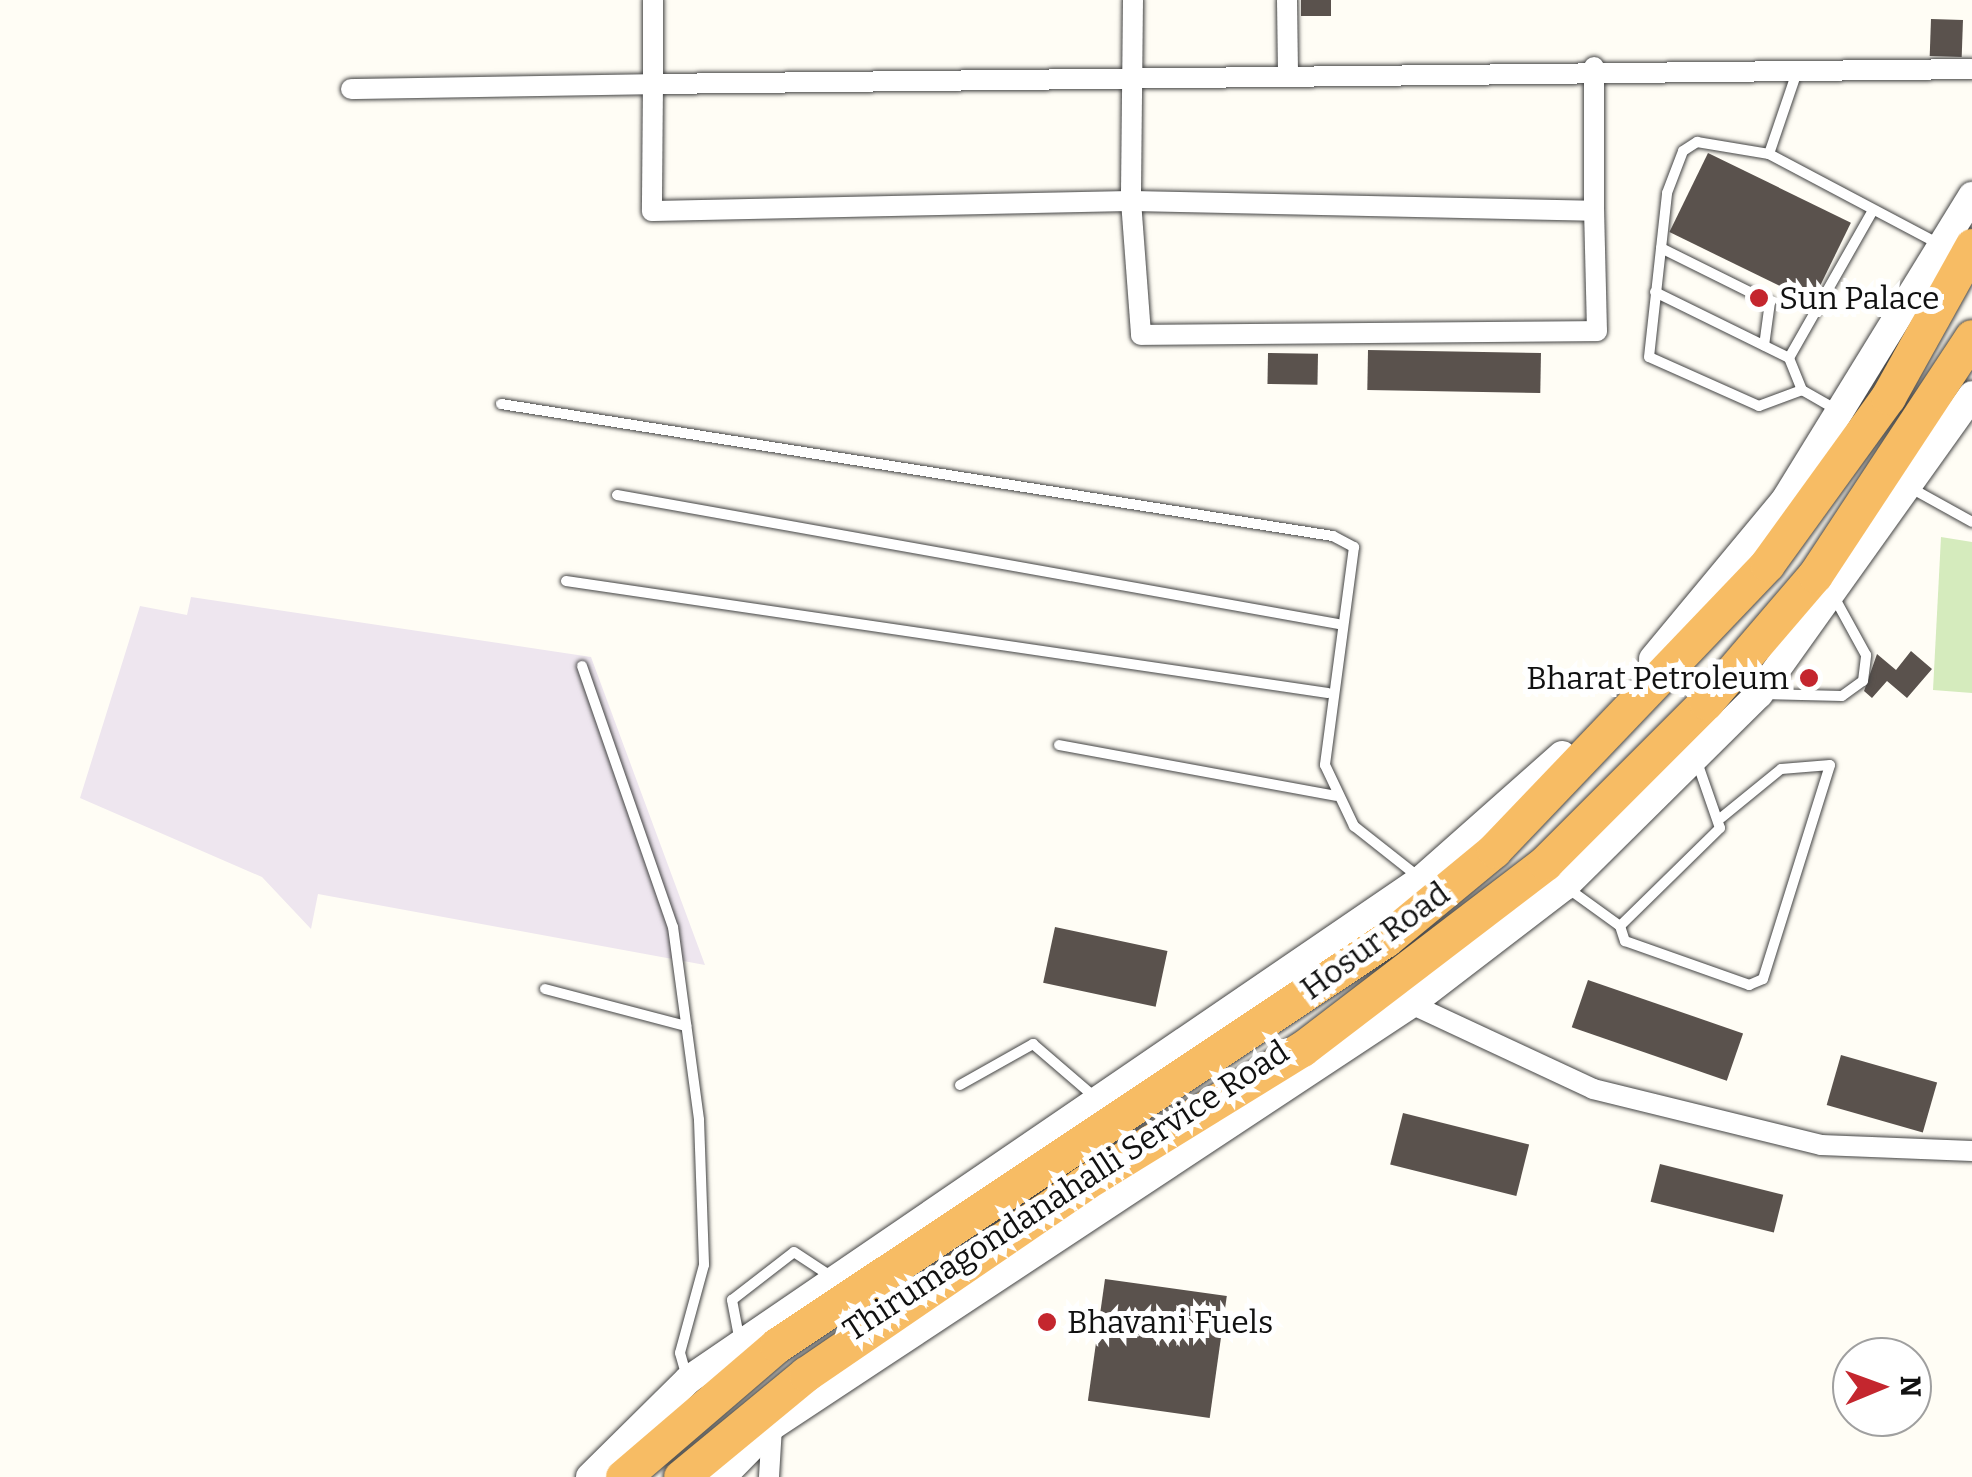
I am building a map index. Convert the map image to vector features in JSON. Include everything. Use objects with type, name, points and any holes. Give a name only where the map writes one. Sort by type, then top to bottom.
[{"type":"highway","name":"Hosur Road","points":[[624,1477],[778,1345],[1384,940],[1494,850],[1766,564],[1888,396],[1959,246]]},
{"type":"highway","name":"Hosur Road","points":[[681,1477],[806,1374],[1083,1184],[1302,1049],[1545,863],[1706,702],[1815,575],[1972,337]]},
{"type":"street","points":[[653,0],[652,211],[1131,201],[1594,210]]},
{"type":"street","points":[[1133,0],[1131,201],[1142,334],[1596,331],[1594,67]]},
{"type":"street","points":[[1287,0],[1288,71]]},
{"type":"street","points":[[352,89],[1594,67],[1972,69]]},
{"type":"street","points":[[590,1477],[688,1380],[832,1277],[1422,880],[1601,717],[1710,597],[1842,413],[1959,246],[1972,196]]},
{"type":"street","name":"Thirumagondanahalli Service Road","points":[[722,1477],[772,1426],[1411,1004],[1565,886],[1759,694],[1912,488],[1972,395]]},
{"type":"street","points":[[1411,1004],[1592,1089],[1821,1145],[1972,1151]]},
{"type":"street","points":[[769,1477],[772,1426]]},
{"type":"lane","points":[[1770,154],[1798,68]]},
{"type":"lane","points":[[1802,390],[1759,406],[1649,357],[1660,248],[1683,151],[1697,142],[1770,154],[1873,210],[1959,246]]},
{"type":"lane","points":[[1790,358],[1873,210]]},
{"type":"lane","points":[[1660,248],[1770,302],[1764,346]]},
{"type":"lane","points":[[1655,292],[1790,358],[1802,390],[1842,413]]},
{"type":"lane","points":[[501,404],[1333,536],[1354,547],[1328,693],[1325,765],[1336,796],[1354,826],[1422,880]]},
{"type":"lane","points":[[1912,488],[1972,522]]},
{"type":"lane","points":[[616,496],[1338,624]]},
{"type":"lane","points":[[566,581],[1328,693]]},
{"type":"lane","points":[[1759,694],[1842,696],[1863,681],[1866,655],[1832,594]]},
{"type":"lane","points":[[582,666],[673,927],[686,1026],[704,1265],[680,1353],[688,1380]]},
{"type":"lane","points":[[1059,746],[1336,796]]},
{"type":"lane","points":[[1695,756],[1721,818]]},
{"type":"lane","points":[[1565,886],[1620,926],[1625,941],[1749,985],[1763,979],[1830,764],[1781,769],[1721,818],[1620,926]]},
{"type":"lane","points":[[545,989],[686,1026]]},
{"type":"lane","points":[[960,1085],[1034,1044],[1098,1099]]},
{"type":"lane","points":[[740,1343],[732,1300],[794,1252],[832,1277]]},
{"type":"shaded area","points":[[191,597],[591,657],[705,965],[318,894],[311,929],[262,877],[80,798],[140,606],[187,615]]},
{"type":"green space","points":[[1941,537],[1972,542],[1972,693],[1933,690]]},
{"type":"building","points":[[1301,0],[1331,0],[1331,16],[1301,16]]},
{"type":"building","points":[[1931,19],[1963,20],[1962,57],[1930,56]]},
{"type":"building","points":[[1708,153],[1851,223],[1812,302],[1669,232]]},
{"type":"building","points":[[1368,350],[1541,353],[1540,393],[1367,390]]},
{"type":"building","points":[[1268,353],[1318,354],[1317,385],[1267,384]]},
{"type":"building","points":[[1911,651],[1932,669],[1907,698],[1887,681],[1872,698],[1864,691],[1877,654],[1896,670]]},
{"type":"building","points":[[1055,927],[1167,951],[1156,1007],[1043,983]]},
{"type":"building","points":[[1588,980],[1743,1033],[1727,1081],[1572,1027]]},
{"type":"building","points":[[1841,1055],[1937,1083],[1923,1133],[1827,1105]]},
{"type":"building","points":[[1403,1113],[1529,1144],[1516,1196],[1390,1164]]},
{"type":"building","points":[[1660,1164],[1783,1195],[1774,1233],[1651,1202]]},
{"type":"building","points":[[1105,1279],[1227,1296],[1210,1418],[1088,1401]]},
{"type":"place","name":"Sun Palace","points":[[1759,298]]},
{"type":"place","name":"Bharat Petroleum","points":[[1809,678]]},
{"type":"place","name":"Bhavani Fuels","points":[[1047,1322]]}]
